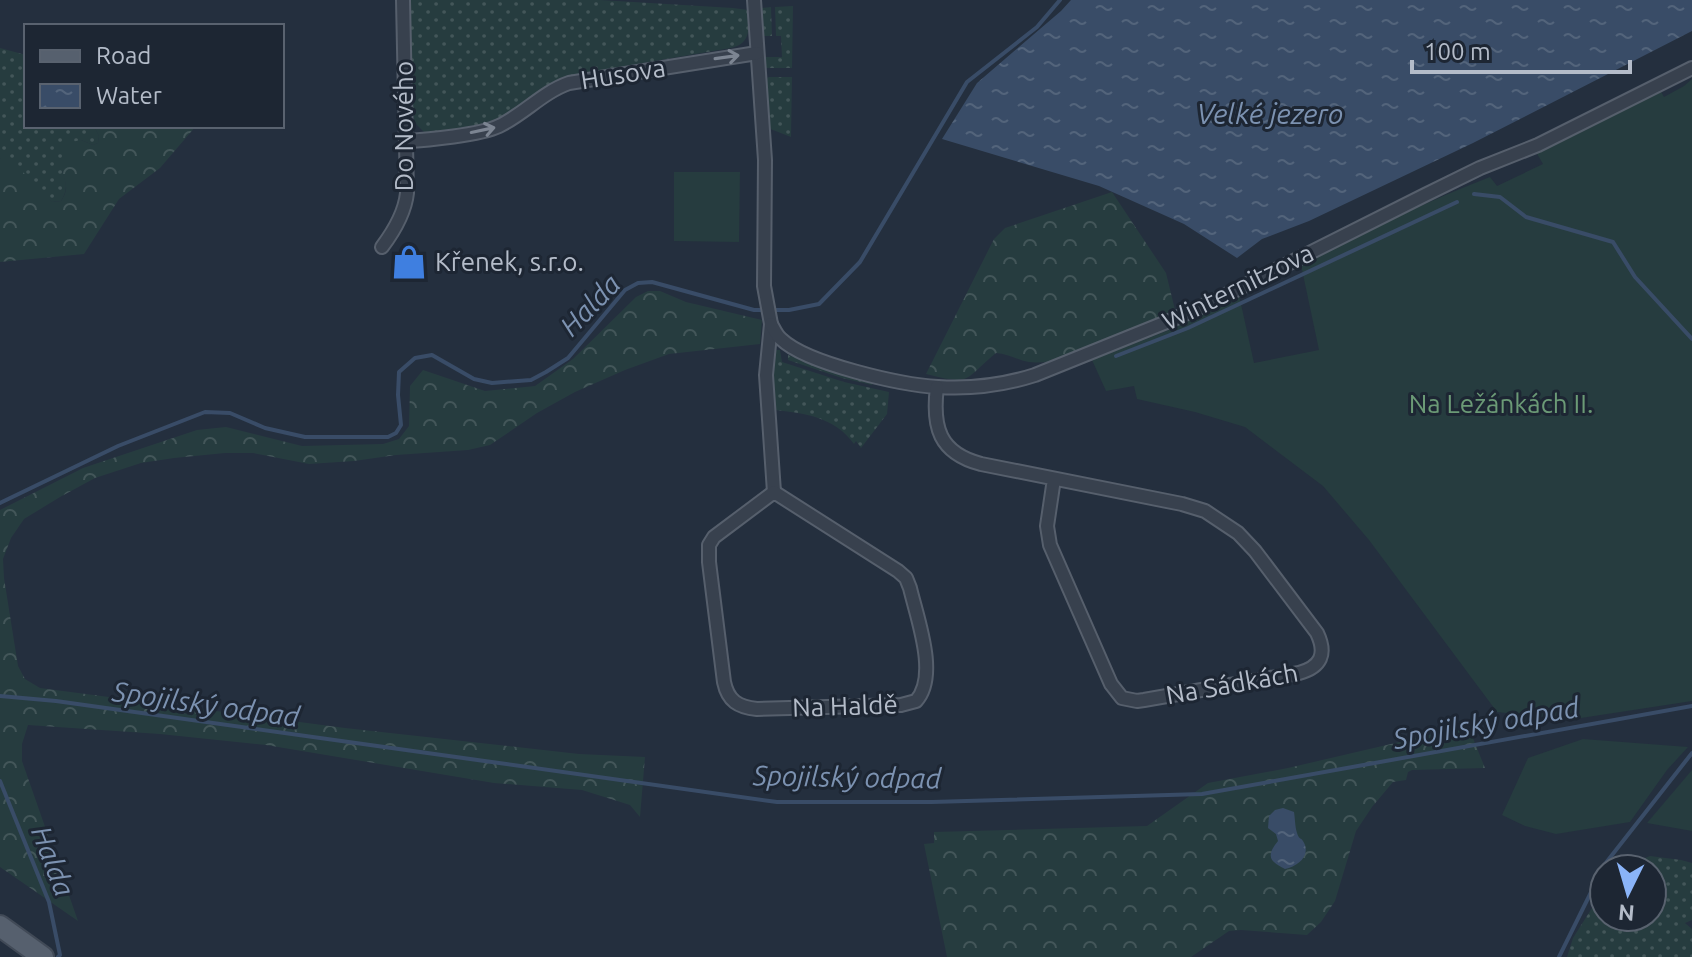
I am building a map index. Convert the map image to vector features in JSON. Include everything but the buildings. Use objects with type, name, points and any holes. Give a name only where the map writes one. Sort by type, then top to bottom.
[{"type":"main road","points":[[0,926],[43,957]]},
{"type":"street","name":"Do Nového","points":[[382,247],[406,201],[403,0]]},
{"type":"street","points":[[754,0],[765,160],[765,294],[771,324],[766,375],[774,492]]},
{"type":"street","name":"Husova","points":[[406,141],[493,129],[569,83],[757,53]]},
{"type":"street","name":"Winternitzova","points":[[771,324],[780,339],[815,357],[868,375],[937,387],[1014,382],[1174,319],[1480,168],[1538,145],[1692,68]]},
{"type":"street","name":"Na Sádkách","points":[[937,387],[935,412],[938,429],[946,445],[970,461],[1182,504],[1205,511],[1229,525],[1255,551],[1317,633],[1322,646],[1319,662],[1310,670],[1299,673],[1137,701],[1122,698],[1111,684],[1050,545],[1047,526],[1054,479]]},
{"type":"street","name":"Na Haldě","points":[[774,492],[906,578],[928,668],[924,689],[916,701],[901,705],[757,709],[736,704],[728,695],[709,545],[716,534],[774,492]]},
{"type":"green space","points":[[409,0],[600,0],[733,8],[748,10],[749,28],[746,38],[738,46],[557,80],[496,121],[437,134],[425,133],[412,115]]},
{"type":"green space","points":[[793,6],[792,68],[766,68],[763,57],[782,57],[781,36],[776,36],[775,7]]},
{"type":"green space","points":[[771,7],[772,36],[761,36],[760,11]]},
{"type":"green space","points":[[0,48],[24,54],[24,128],[95,128],[99,136],[98,143],[93,145],[81,140],[62,171],[66,186],[61,201],[52,202],[0,158]]},
{"type":"green space","points":[[792,77],[791,137],[768,128],[765,79]]},
{"type":"green space","name":"Na Ležánkách II.","points":[[1692,79],[1692,701],[1568,720],[1497,712],[1369,540],[1323,486],[1245,427],[1137,399],[1134,386],[1106,391],[1092,360],[1169,330],[1239,295],[1254,363],[1319,350],[1301,265],[1394,218],[1490,177],[1497,186],[1543,164],[1536,152],[1660,90],[1664,97]]},
{"type":"green space","points":[[95,128],[194,128],[160,168],[119,199],[84,254],[0,262],[0,158],[19,168],[52,202],[61,201],[66,189],[62,166],[67,143],[81,140],[93,145],[98,143]]},
{"type":"green space","points":[[674,172],[740,172],[739,242],[674,241]]},
{"type":"green space","points":[[1112,192],[1166,273],[1176,314],[1050,362],[1029,362],[996,353],[972,375],[960,380],[926,374],[994,239],[1005,228]]},
{"type":"green space","points":[[648,291],[660,291],[686,302],[762,320],[760,344],[669,354],[575,392],[490,445],[468,450],[309,464],[253,453],[225,453],[141,463],[95,478],[24,519],[11,538],[3,559],[18,666],[25,679],[40,688],[345,728],[579,754],[645,757],[640,817],[630,805],[582,790],[494,783],[266,745],[28,725],[22,744],[22,761],[78,921],[0,867],[0,510],[83,468],[197,430],[226,427],[302,446],[383,444],[399,439],[409,426],[410,386],[423,370],[485,391],[535,386],[573,359],[636,297]]},
{"type":"green space","points":[[774,350],[780,350],[782,362],[844,382],[889,392],[887,414],[861,448],[856,441],[854,444],[828,422],[774,410]]},
{"type":"green space","points":[[788,355],[873,383],[842,378],[788,360]]},
{"type":"green space","points":[[1468,726],[1485,768],[1412,770],[1408,772],[1406,780],[1393,782],[1356,831],[1335,901],[1321,922],[1307,935],[1229,931],[1191,957],[947,957],[924,844],[934,843],[934,832],[1147,826],[1208,783],[1288,768]]},
{"type":"green space","points":[[1583,739],[1688,747],[1667,770],[1630,822],[1556,834],[1525,826],[1502,815],[1528,758]]},
{"type":"green space","points":[[1692,770],[1692,831],[1647,823]]},
{"type":"green space","points":[[1668,858],[1692,863],[1692,920],[1685,923],[1692,929],[1692,957],[1567,957],[1573,938],[1588,914],[1588,933],[1668,933]]},
{"type":"water","name":"Velké jezero","points":[[1071,0],[1692,0],[1692,31],[1473,143],[1309,221],[1262,239],[1237,258],[1184,224],[1099,186],[942,139],[977,83]]},
{"type":"water","points":[[1283,808],[1294,812],[1297,833],[1306,850],[1301,861],[1285,869],[1271,858],[1278,841],[1276,834],[1268,828],[1269,816]]},
{"type":"waterway","name":"Halda","points":[[0,503],[118,446],[205,412],[230,413],[265,428],[305,437],[388,437],[396,433],[401,425],[399,372],[415,358],[432,355],[474,379],[492,383],[531,380],[568,358],[625,290],[638,283],[652,282],[754,310],[789,310],[819,304],[860,262],[967,82],[1037,27],[1060,0]]},
{"type":"waterway","points":[[1474,194],[1500,197],[1526,217],[1613,242],[1635,277],[1692,339]]},
{"type":"waterway","points":[[1116,356],[1188,328],[1457,202]]},
{"type":"waterway","name":"Spojilský odpad","points":[[0,696],[56,701],[777,802],[932,802],[1202,794],[1692,706]]},
{"type":"waterway","points":[[1559,957],[1605,864],[1692,753]]},
{"type":"waterway","name":"Halda","points":[[0,781],[49,902],[58,957]]},
{"type":"place","name":"Křenek, s.r.o.","points":[[409,262]]}]
